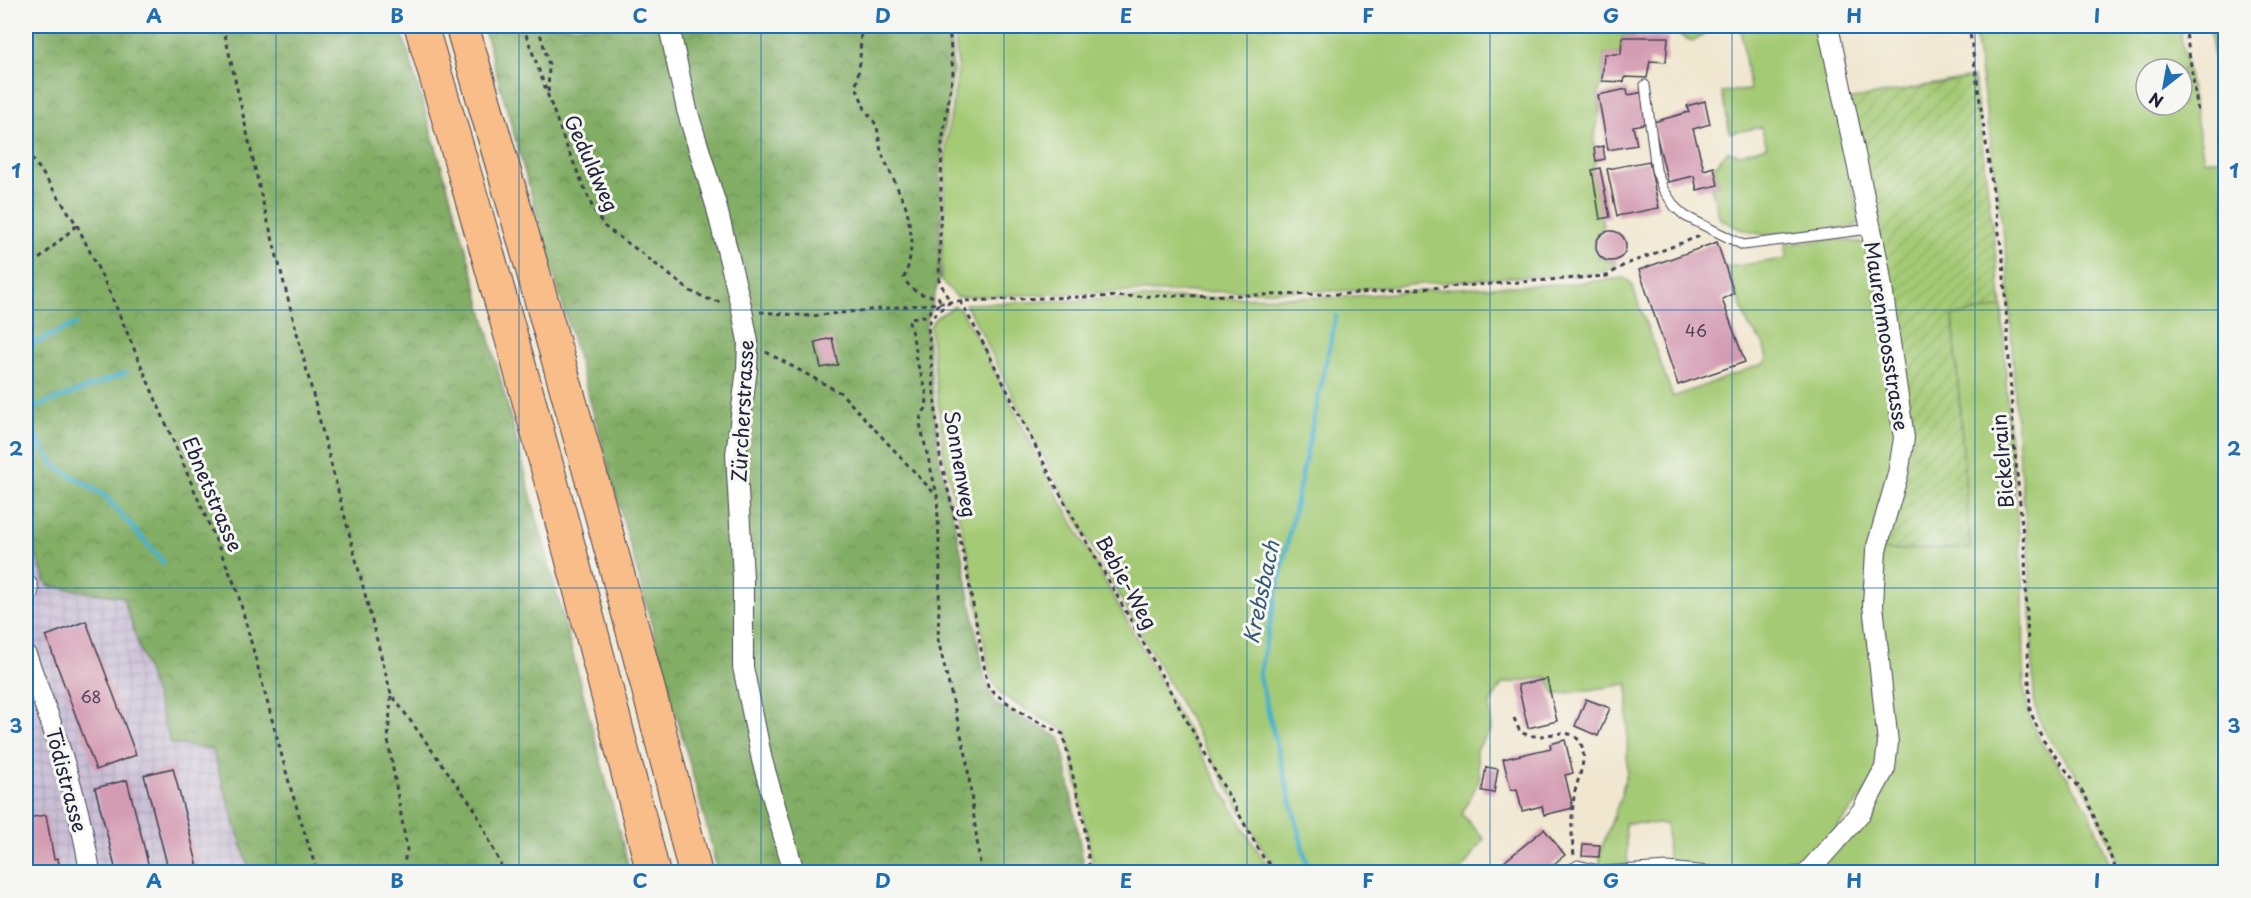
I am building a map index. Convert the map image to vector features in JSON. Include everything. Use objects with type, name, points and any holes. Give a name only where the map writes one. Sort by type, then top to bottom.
[{"type":"highway","points":[[421,26],[512,339],[603,674],[653,873]]},
{"type":"highway","points":[[462,26],[546,313],[611,548],[695,873]]},
{"type":"street","name":"Zürcherstrasse","points":[[669,26],[687,110],[716,205],[748,342],[747,369],[736,454],[743,578],[743,667],[762,760],[794,873]]},
{"type":"street","name":"Maurenmoosstrasse","points":[[1803,872],[1862,810],[1885,768],[1888,743],[1873,605],[1876,550],[1898,474],[1904,438],[1879,267],[1828,26]]},
{"type":"street","name":"Tödistrasse","points":[[26,656],[64,759],[74,794],[90,873]]},
{"type":"lane","points":[[1646,84],[1656,171],[1663,189],[1675,207],[1685,216],[1743,245],[1870,229]]},
{"type":"lane","points":[[26,576],[31,580],[34,592],[26,604]]},
{"type":"lane","points":[[1565,873],[1578,866],[1602,871],[1668,867],[1719,873]]},
{"type":"path","points":[[223,26],[261,195],[391,694],[388,740],[406,849],[402,873]]},
{"type":"path","name":"Geduldweg","points":[[523,26],[548,99],[594,211],[605,227],[690,291],[742,310],[810,316],[960,301],[1074,297],[1344,294],[1607,276],[1624,265],[1714,231]]},
{"type":"path","points":[[538,26],[549,65],[548,99]]},
{"type":"path","points":[[861,26],[860,62],[856,86],[865,109],[877,126],[882,152],[907,209],[912,241],[909,264],[904,278],[909,286],[921,295],[938,297],[941,302],[925,316],[911,318],[909,322],[916,350],[915,356],[926,390],[927,407],[921,415],[920,424],[937,495],[940,564],[938,640],[966,755],[981,873]]},
{"type":"path","points":[[949,26],[953,73],[942,142],[939,280],[950,302]]},
{"type":"path","name":"Bickelrain","points":[[1969,26],[2003,260],[2014,443],[2025,555],[2031,711],[2043,740],[2085,795],[2117,873]]},
{"type":"path","points":[[2185,26],[2198,112]]},
{"type":"path","name":"Ebnetstrasse","points":[[26,151],[77,225],[111,295],[237,590],[290,786],[317,873]]},
{"type":"path","points":[[26,271],[77,225]]},
{"type":"path","name":"Bebie-Weg","points":[[960,301],[1054,483],[1263,857],[1277,873]]},
{"type":"path","name":"Sonnenweg","points":[[950,302],[932,317],[928,326],[939,445],[965,561],[988,687],[1003,701],[1027,717],[1063,734],[1084,823],[1090,873]]},
{"type":"path","points":[[748,342],[841,393],[937,495]]},
{"type":"path","points":[[391,694],[474,808],[504,873]]},
{"type":"path","points":[[1514,718],[1520,732],[1529,737],[1536,738],[1564,732],[1575,736],[1580,741],[1583,759],[1571,826],[1573,855],[1578,866]]},
{"type":"shaded area","points":[[26,532],[48,586],[123,597],[171,744],[212,748],[250,872],[26,872]]},
{"type":"green space","points":[[26,26],[400,26],[467,252],[630,872],[250,872],[212,749],[171,744],[123,597],[48,586],[26,531]]},
{"type":"green space","points":[[483,26],[949,26],[953,73],[942,142],[939,280],[926,324],[939,457],[963,560],[985,679],[995,704],[1061,738],[1085,872],[717,872],[709,835],[600,436]]},
{"type":"green space","points":[[954,26],[1494,26],[1521,30],[1536,26],[1634,26],[1635,37],[1622,37],[1621,54],[1604,54],[1602,81],[1598,95],[1600,107],[1594,140],[1596,161],[1592,170],[1603,227],[1595,240],[1595,251],[1602,258],[1616,262],[1616,266],[1601,272],[1571,276],[1509,277],[1338,291],[1127,292],[957,297],[941,280],[946,143],[958,72]]},
{"type":"green space","points":[[1661,26],[1716,26],[1693,42]]},
{"type":"green space","points":[[1740,26],[1824,26],[1860,223],[1850,228],[1764,235],[1740,229],[1720,219],[1711,187],[1718,185],[1714,167],[1728,151],[1740,154],[1767,146],[1761,127],[1730,133],[1722,92],[1750,90]]},
{"type":"green space","points":[[1974,26],[2179,26],[2185,57],[2134,57],[2134,117],[2194,117],[2194,106],[2204,160],[2225,158],[2225,872],[2121,872],[2088,794],[2042,726],[2034,700],[2029,553],[2018,449],[2007,258]]},
{"type":"green space","points":[[2209,26],[2225,26],[2225,116],[2224,116]]},
{"type":"green space","points":[[1974,77],[2002,307],[1953,316],[1970,548],[1880,550],[1903,474],[1847,100]]},
{"type":"green space","points":[[1840,239],[1864,244],[1872,255],[1899,449],[1877,527],[1884,734],[1875,780],[1807,866],[1767,872],[1668,865],[1667,824],[1625,823],[1628,866],[1600,866],[1600,852],[1620,799],[1627,772],[1628,684],[1555,695],[1547,677],[1502,684],[1490,704],[1491,730],[1476,750],[1480,778],[1462,814],[1484,839],[1460,872],[1278,872],[1269,860],[1089,542],[965,304],[1146,298],[1341,297],[1460,288],[1567,284],[1624,278],[1631,283],[1673,397],[1765,363],[1767,359],[1763,343],[1749,326],[1726,267],[1786,259],[1785,244]]},
{"type":"green space","points":[[955,306],[961,310],[981,344],[1052,485],[1179,715],[1252,842],[1272,872],[1094,872],[1067,731],[1002,695],[991,679],[969,560],[944,456],[930,326],[935,318]]},
{"type":"green space","points":[[2002,307],[2009,431],[2023,579],[2024,689],[2030,719],[2042,744],[2067,776],[2089,811],[2113,872],[1814,872],[1885,782],[1879,633],[1880,550],[1970,548],[1953,315]]},
{"type":"building","points":[[1622,37],[1668,37],[1666,62],[1650,61],[1647,78],[1625,77],[1624,82],[1602,81],[1604,54],[1621,54]]},
{"type":"building","points":[[1627,89],[1628,95],[1644,92],[1649,123],[1633,126],[1637,145],[1608,150],[1598,95]]},
{"type":"building","points":[[1705,101],[1710,124],[1693,129],[1704,170],[1714,167],[1718,185],[1697,190],[1694,176],[1668,182],[1653,122],[1689,112],[1687,106]]},
{"type":"building","points":[[1603,146],[1605,159],[1596,161],[1594,148]]},
{"type":"building","points":[[1649,161],[1659,208],[1617,216],[1607,169]]},
{"type":"building","points":[[1600,168],[1610,217],[1600,219],[1592,170]]},
{"type":"building","points":[[1611,231],[1617,232],[1625,240],[1625,252],[1617,260],[1611,261],[1605,260],[1597,252],[1596,246],[1597,240],[1605,232]]},
{"type":"building","points":[[1717,242],[1734,293],[1722,299],[1745,362],[1678,385],[1639,270]]},
{"type":"building","points":[[832,338],[838,365],[821,368],[815,342]]},
{"type":"building","points":[[86,621],[136,755],[96,770],[46,636]]},
{"type":"building","points":[[1547,679],[1557,721],[1528,728],[1518,685]]},
{"type":"building","points":[[1586,699],[1610,708],[1598,736],[1575,726]]},
{"type":"building","points":[[1565,740],[1573,773],[1565,775],[1573,808],[1544,815],[1542,806],[1522,811],[1517,789],[1511,790],[1503,759],[1551,748],[1550,744]]},
{"type":"building","points":[[1486,767],[1498,769],[1494,793],[1482,791]]},
{"type":"building","points":[[173,768],[199,872],[169,872],[144,775]]},
{"type":"building","points":[[127,780],[150,872],[116,872],[95,788]]},
{"type":"building","points":[[46,815],[54,859],[58,858],[60,872],[26,872],[26,818]]},
{"type":"building","points":[[1544,829],[1565,855],[1544,872],[1513,872],[1504,862]]},
{"type":"building","points":[[1583,844],[1600,845],[1599,857],[1582,856]]},
{"type":"waterway","name":"Krebsbach","points":[[1309,872],[1259,675],[1336,316]]},
{"type":"waterway","points":[[26,347],[76,324]]},
{"type":"waterway","points":[[26,411],[126,373]]},
{"type":"waterway","points":[[26,428],[36,437],[55,466],[104,495],[163,562]]}]
